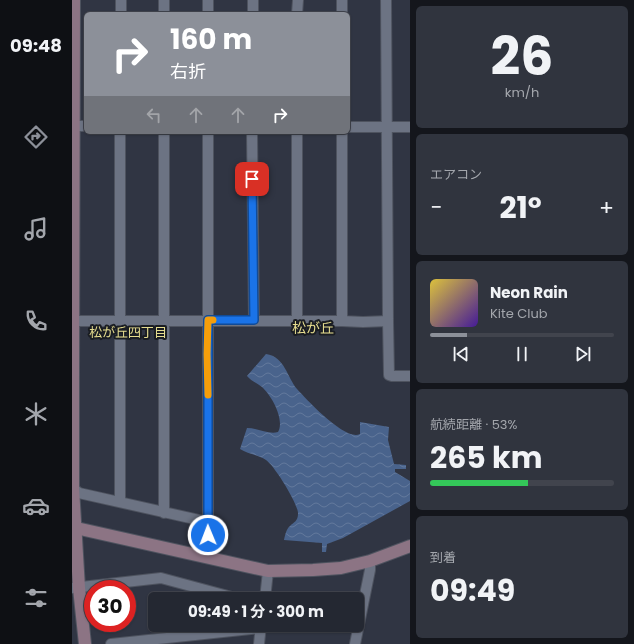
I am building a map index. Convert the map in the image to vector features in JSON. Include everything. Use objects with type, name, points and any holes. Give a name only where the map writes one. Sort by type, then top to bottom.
[{"type":"street","points":[[74,0],[77,126],[73,321],[73,528],[75,588],[85,644]]},
{"type":"street","points":[[121,0],[121,12]]},
{"type":"street","points":[[164,0],[164,12]]},
{"type":"street","points":[[208,0],[208,12]]},
{"type":"street","points":[[253,0],[253,12]]},
{"type":"street","points":[[298,0],[298,12]]},
{"type":"street","points":[[342,0],[342,12]]},
{"type":"street","points":[[386,0],[389,374],[392,376],[410,376]]},
{"type":"street","points":[[350,127],[410,127]]},
{"type":"street","points":[[120,134],[120,501]]},
{"type":"street","points":[[164,134],[164,513]]},
{"type":"street","points":[[208,134],[208,557]]},
{"type":"street","points":[[252,134],[254,320]]},
{"type":"street","points":[[297,134],[297,321]]},
{"type":"street","points":[[342,134],[342,321]]},
{"type":"street","points":[[73,321],[388,321]]},
{"type":"street","points":[[73,488],[79,493],[208,522]]},
{"type":"street","points":[[73,528],[268,571],[328,570],[370,562],[410,546]]},
{"type":"street","points":[[364,596],[370,570],[370,562]]},
{"type":"street","points":[[266,592],[268,571]]},
{"type":"street","points":[[75,588],[161,578],[213,592]]},
{"type":"street","points":[[111,644],[199,639],[235,632]]},
{"type":"street","points":[[259,644],[260,632]]},
{"type":"street","points":[[355,644],[357,632]]},
{"type":"water","points":[[266,354],[282,363],[297,389],[327,419],[346,432],[354,435],[360,434],[360,422],[389,427],[388,440],[394,464],[406,465],[406,469],[395,469],[395,472],[410,481],[410,501],[343,538],[327,544],[326,552],[322,552],[322,543],[284,540],[289,527],[296,521],[297,518],[298,514],[295,502],[270,463],[263,458],[240,449],[247,428],[275,433],[278,432],[280,427],[279,415],[270,396],[262,387],[247,376]]},
{"type":"slow traffic","points":[[208,395],[208,320],[213,320]]},
{"type":"district","name":"松が丘","points":[[313,328]]},
{"type":"district","name":"松が丘四丁目","points":[[128,332]]},
{"type":"route","points":[[208,535],[208,320],[254,320],[252,179]]}]
